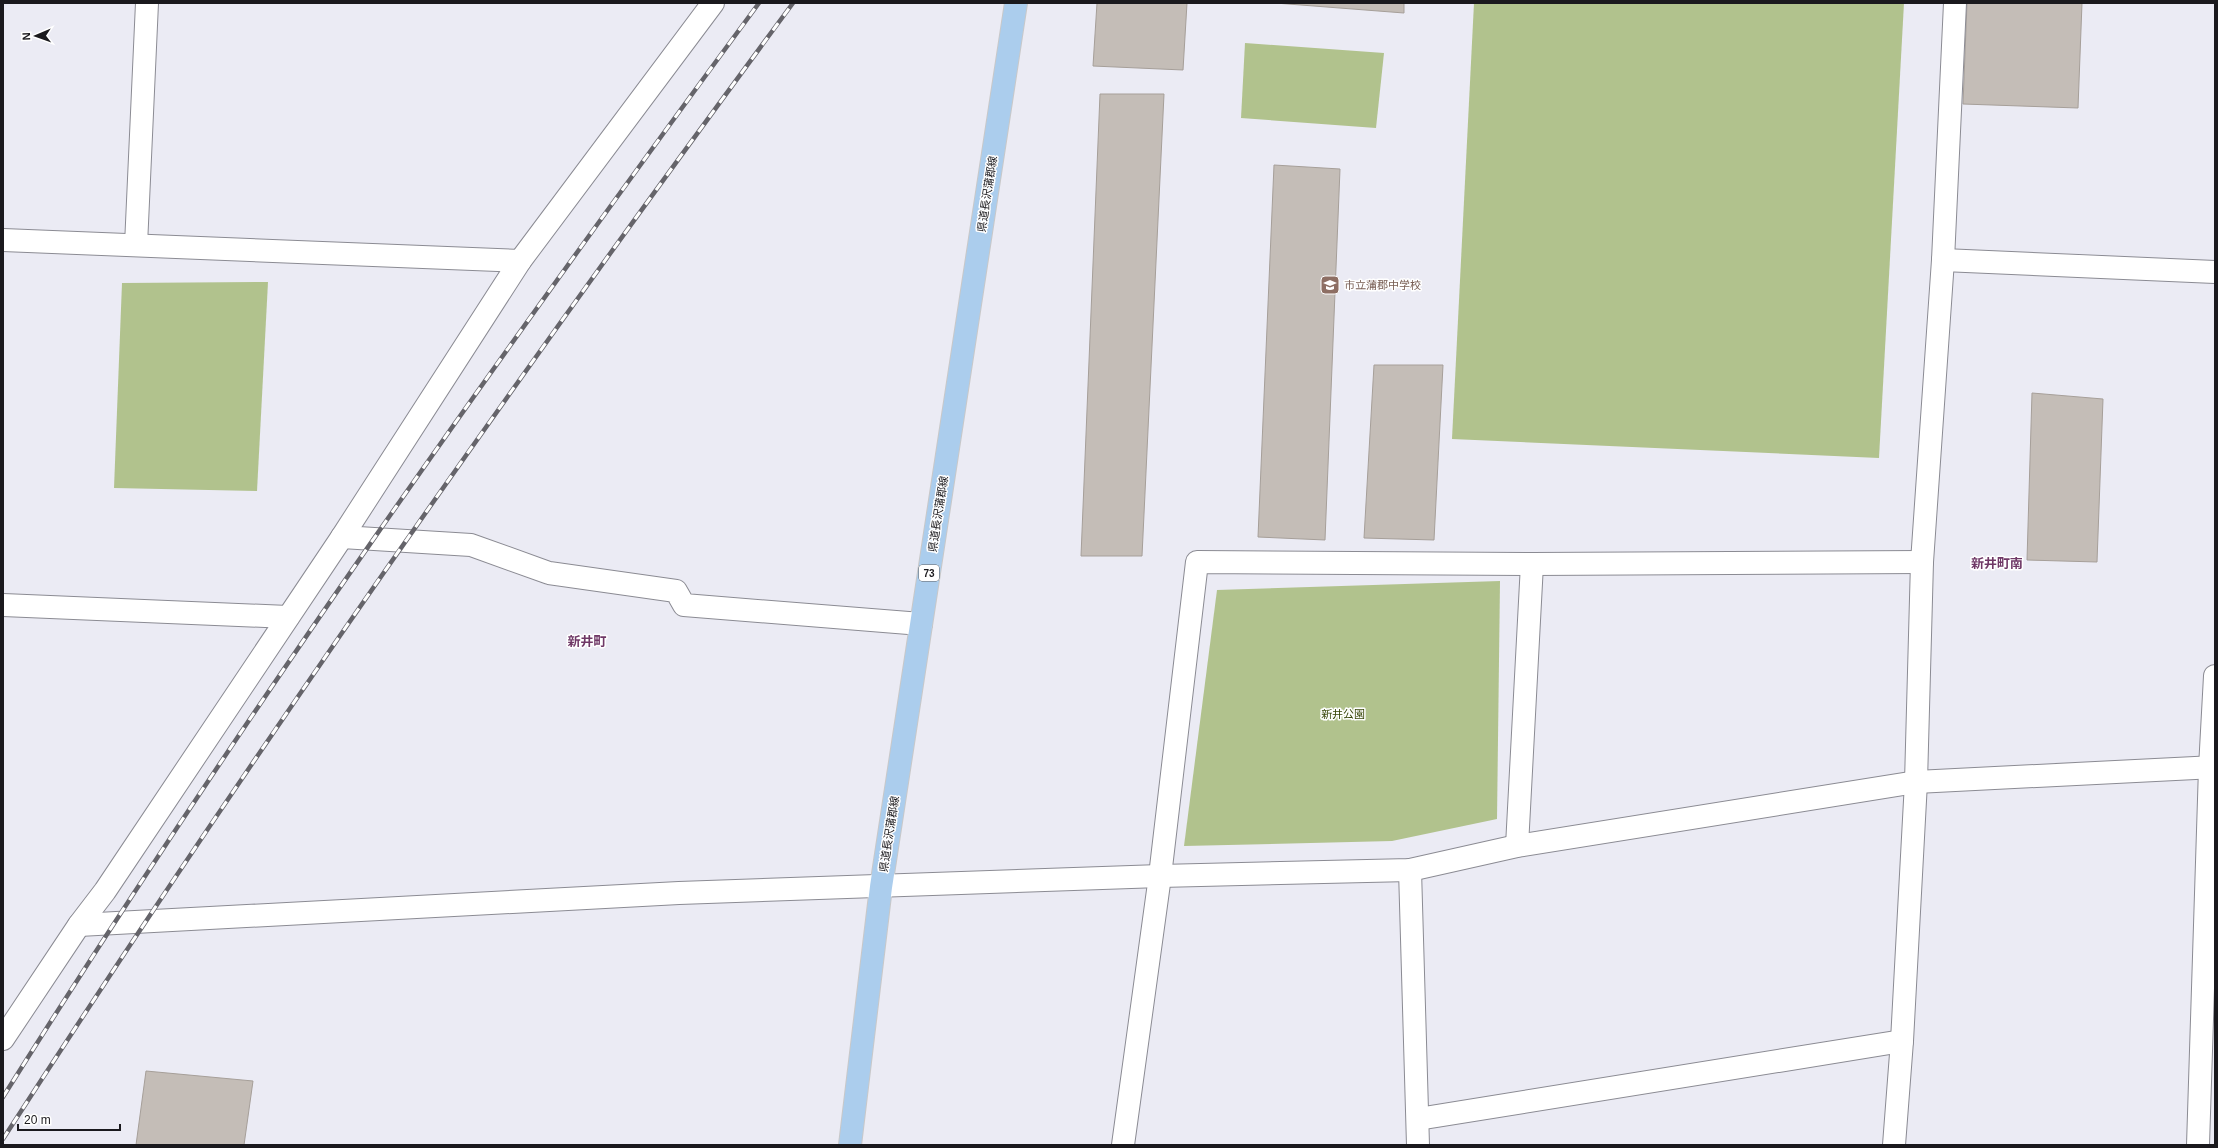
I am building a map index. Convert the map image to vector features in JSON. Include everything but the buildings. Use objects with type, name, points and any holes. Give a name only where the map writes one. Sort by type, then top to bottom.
[{"type":"main road","name":"県道長沢蒲郡線","points":[[850,1145],[881,887],[1016,3]]},
{"type":"street","points":[[136,245],[147,3]]},
{"type":"street","points":[[3,1039],[78,925],[105,891],[342,537],[520,261],[713,3]]},
{"type":"street","points":[[1894,1145],[1902,1041],[1916,782],[1922,562],[1943,260],[1955,3]]},
{"type":"street","points":[[3,240],[520,261]]},
{"type":"street","points":[[1943,260],[2215,272]]},
{"type":"street","points":[[342,537],[471,545],[549,573],[676,591],[684,605],[921,624]]},
{"type":"street","points":[[1123,1145],[1160,876],[1197,562],[1532,564],[1922,562]]},
{"type":"street","points":[[1517,846],[1532,564]]},
{"type":"street","points":[[3,605],[288,617]]},
{"type":"street","points":[[2198,1145],[2215,676]]},
{"type":"street","points":[[78,925],[679,893],[1160,876],[1410,870],[1517,846],[1916,782],[2212,767]]},
{"type":"street","points":[[1410,870],[1418,1145]]},
{"type":"street","points":[[1418,1119],[1902,1041]]},
{"type":"green space","points":[[1474,3],[1904,3],[1879,458],[1452,439]]},
{"type":"green space","points":[[1245,43],[1384,53],[1376,128],[1241,118]]},
{"type":"green space","points":[[268,282],[257,491],[114,488],[122,283]]},
{"type":"green space","name":"新井公園","points":[[1500,581],[1497,819],[1392,841],[1184,846],[1217,590]]},
{"type":"railway","points":[[3,1097],[92,957],[184,818],[371,543],[466,407],[759,3]]},
{"type":"railway","points":[[3,1139],[193,850],[389,565],[589,283],[793,3]]},
{"type":"place","name":"市立蒲郡中学校","points":[[1330,285]]},
{"type":"district","name":"新井町南","points":[[1997,563]]},
{"type":"district","name":"新井町","points":[[587,641]]}]
